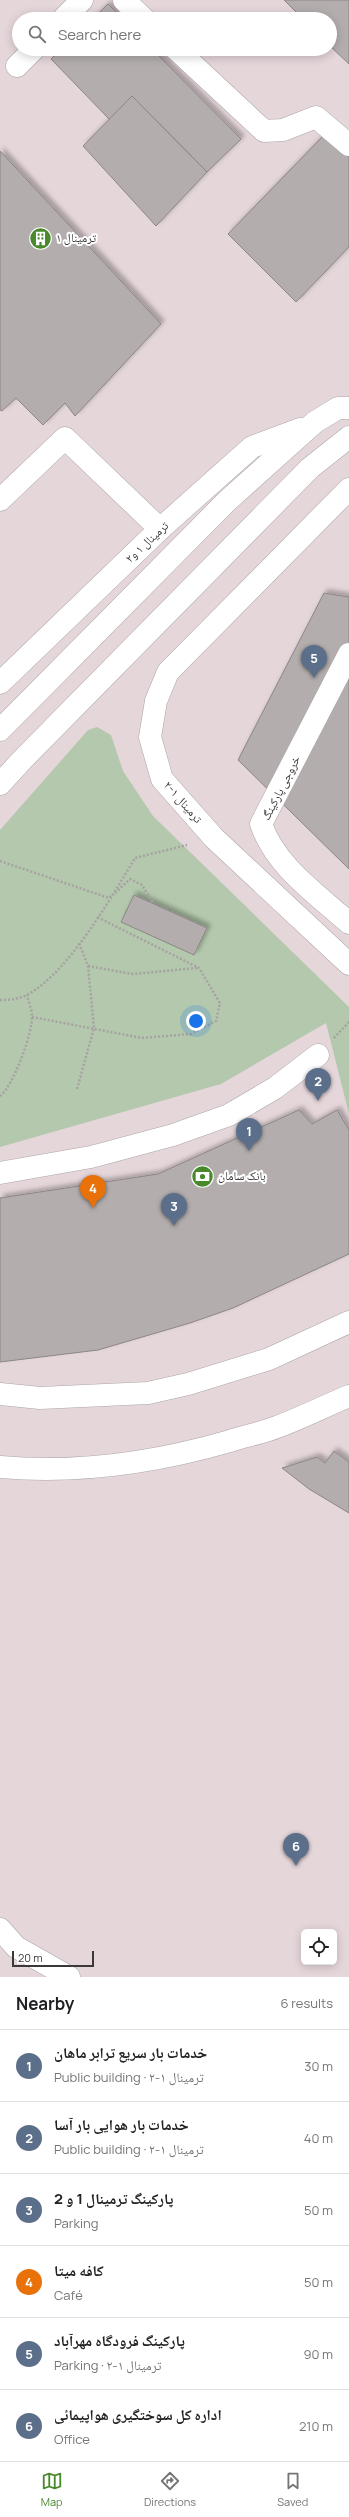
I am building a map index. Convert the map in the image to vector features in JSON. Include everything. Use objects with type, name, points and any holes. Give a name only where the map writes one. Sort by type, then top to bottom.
[{"type":"main road","points":[[70,12],[82,0]]},
{"type":"main road","points":[[124,0],[137,12]]},
{"type":"main road","points":[[18,66],[27,56]]},
{"type":"main road","points":[[183,56],[264,132],[282,130],[316,117],[349,145]]},
{"type":"main road","points":[[0,730],[227,501],[311,426],[338,408],[349,408]]},
{"type":"main road","name":"ترمینال ۱ و۲","points":[[2,678],[160,529],[252,447],[311,426]]},
{"type":"main road","points":[[0,784],[28,753],[310,468],[349,437]]},
{"type":"main road","points":[[0,500],[66,438],[160,529]]},
{"type":"main road","name":"ترمینال ۱-۲","points":[[349,489],[168,672],[156,701],[150,737],[162,779],[214,838],[349,964]]},
{"type":"main road","name":"خروجی پارکینگ","points":[[349,654],[262,824],[268,842],[281,861],[349,923]]},
{"type":"main road","points":[[0,1173],[91,1157],[173,1135],[229,1115],[275,1088],[318,1055]]},
{"type":"main road","points":[[0,1394],[40,1398],[148,1393],[188,1384],[269,1359],[349,1322]]},
{"type":"main road","points":[[0,1467],[40,1470],[78,1470],[139,1462],[193,1452],[276,1427],[349,1396]]},
{"type":"main road","points":[[0,1929],[8,1947],[69,1977]]},
{"type":"path","points":[[0,1000],[27,995],[59,969],[106,906],[135,858],[214,838]]},
{"type":"path","points":[[0,862],[109,898],[130,879],[142,885],[153,903]]},
{"type":"path","points":[[32,1017],[142,1038],[191,1034],[216,1021],[220,1003],[198,968],[97,917]]},
{"type":"path","points":[[77,1089],[94,1028],[88,966],[79,943]]},
{"type":"path","points":[[88,966],[134,974],[198,968]]},
{"type":"path","points":[[0,1096],[5,1093],[20,1064],[32,1017],[27,995]]},
{"type":"shaded area","points":[[0,0],[349,0],[349,1977],[0,1977]]},
{"type":"green space","points":[[97,727],[111,735],[123,771],[153,816],[349,1007],[349,1114],[326,1023],[221,1084],[0,1147],[0,830],[88,730]]},
{"type":"building","points":[[284,0],[349,0],[349,64],[337,53],[337,12],[296,12]]},
{"type":"building","points":[[108,4],[116,12],[100,12]]},
{"type":"building","points":[[54,56],[159,56],[241,139],[207,172],[132,96],[110,120],[51,59]]},
{"type":"building","points":[[132,96],[207,172],[156,226],[83,146]]},
{"type":"building","points":[[325,134],[349,157],[349,247],[296,302],[228,234]]},
{"type":"building","name":"ترمینال ۱","points":[[0,151],[161,324],[75,416],[65,403],[43,425],[16,398],[2,411],[0,410]]},
{"type":"building","points":[[324,593],[349,597],[349,869],[238,760]]},
{"type":"building","points":[[134,895],[207,928],[194,955],[121,922]]},
{"type":"building","points":[[299,1110],[312,1124],[337,1110],[349,1130],[349,1254],[233,1308],[190,1323],[98,1350],[0,1362],[0,1198],[158,1174]]},
{"type":"building","points":[[334,1451],[349,1462],[349,1513],[309,1489],[282,1468],[317,1457],[325,1463]]},
{"type":"place","name":"ترمینال ۱","points":[[40,238]]},
{"type":"place","name":"پارکینگ فرودگاه مهرآباد","points":[[314,678]]},
{"type":"place","name":"خدمات بار هوایی بار آسا","points":[[318,1101]]},
{"type":"place","name":"خدمات بار سریع ترابر ماهان","points":[[249,1151]]},
{"type":"place","name":"بانک سامان","points":[[202,1176]]},
{"type":"place","name":"کافه میتا","points":[[93,1208]]},
{"type":"place","name":"پارکینگ ترمینال 1 و 2","points":[[174,1226]]},
{"type":"place","name":"اداره کل سوختگیری هواپیمائی","points":[[296,1866]]}]
